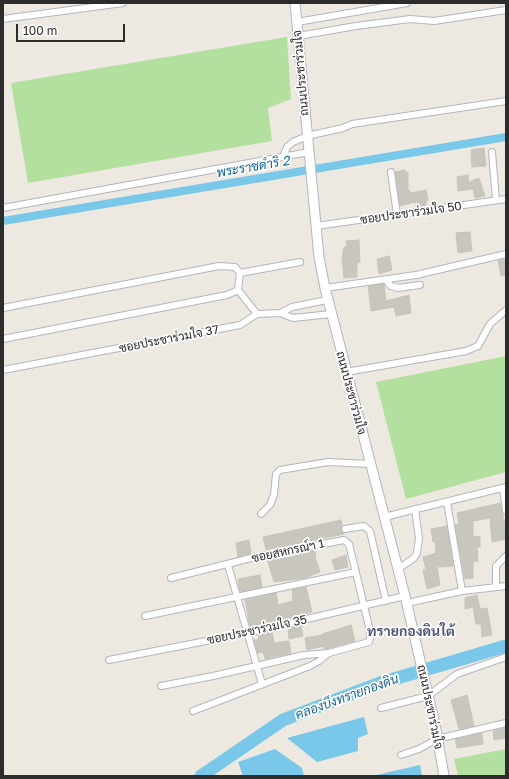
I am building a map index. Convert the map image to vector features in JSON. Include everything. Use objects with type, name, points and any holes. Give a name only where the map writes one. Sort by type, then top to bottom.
[{"type":"main road","name":"ถนนประชาร่วมใจ","points":[[295,3],[319,257],[327,300],[406,600],[428,696],[444,776]]},
{"type":"street","points":[[3,19],[123,3]]},
{"type":"street","points":[[297,22],[407,3]]},
{"type":"street","points":[[298,36],[410,19],[434,21],[506,10]]},
{"type":"street","points":[[282,157],[287,147],[293,142],[307,136],[343,128],[352,124],[506,101]]},
{"type":"street","points":[[492,152],[496,200]]},
{"type":"street","points":[[3,208],[203,170],[282,157],[310,155]]},
{"type":"street","points":[[391,172],[397,215]]},
{"type":"street","name":"ซอยประชาร่วมใจ 50","points":[[316,226],[506,199]]},
{"type":"street","points":[[325,288],[386,280],[506,254]]},
{"type":"street","points":[[240,273],[300,262]]},
{"type":"street","points":[[3,308],[219,266],[235,267],[240,273],[238,290],[257,314],[280,313],[293,318],[331,314]]},
{"type":"street","points":[[386,280],[391,286],[398,288],[420,285]]},
{"type":"street","points":[[3,339],[227,295],[238,290]]},
{"type":"street","points":[[280,313],[292,307],[327,300]]},
{"type":"street","points":[[346,372],[466,352],[478,346],[490,324],[506,310]]},
{"type":"street","name":"ซอยประชาร่วมใจ 37","points":[[3,370],[240,326],[257,314]]},
{"type":"street","points":[[261,514],[270,505],[274,496],[276,474],[280,470],[328,462],[370,464]]},
{"type":"street","points":[[384,517],[504,488],[506,511]]},
{"type":"street","points":[[447,502],[462,591]]},
{"type":"street","points":[[398,569],[414,558],[417,553],[419,538],[416,509]]},
{"type":"street","points":[[346,529],[364,526],[370,531],[386,601]]},
{"type":"street","name":"ซอยสหกรณ์ฯ 1","points":[[171,578],[228,565],[255,557],[342,540],[347,541],[356,572]]},
{"type":"street","points":[[496,586],[496,566],[506,556]]},
{"type":"street","points":[[228,565],[262,684]]},
{"type":"street","points":[[145,616],[356,572],[371,635],[369,642],[329,653],[304,655],[257,667],[161,686]]},
{"type":"street","name":"ซอยประชาร่วมใจ 35","points":[[109,660],[247,633],[386,601],[406,600],[496,586],[506,586]]},
{"type":"street","points":[[193,711],[310,666],[329,653]]},
{"type":"street","points":[[381,708],[428,696],[457,674],[506,657]]},
{"type":"street","points":[[401,755],[419,749],[430,741],[506,723]]},
{"type":"green space","points":[[287,37],[291,99],[268,108],[272,141],[28,183],[11,83]]},
{"type":"green space","points":[[506,356],[506,472],[406,499],[376,382]]},
{"type":"green space","points":[[506,749],[506,776],[458,776],[454,759]]},
{"type":"water","points":[[364,717],[368,734],[358,738],[358,751],[317,762],[287,738]]},
{"type":"water","points":[[275,749],[302,768],[304,776],[243,776],[238,762]]},
{"type":"water","points":[[420,765],[422,776],[372,776]]},
{"type":"building","points":[[484,148],[486,166],[472,167],[471,150]]},
{"type":"building","points":[[405,170],[405,173],[408,172],[408,191],[410,190],[410,193],[426,190],[428,200],[426,201],[426,205],[416,207],[415,202],[400,206],[395,172]]},
{"type":"building","points":[[468,175],[469,182],[479,178],[485,196],[475,198],[473,189],[458,191],[457,177]]},
{"type":"building","points":[[470,232],[472,251],[458,253],[456,233]]},
{"type":"building","points":[[359,240],[360,262],[357,263],[357,277],[344,278],[342,258],[344,247],[347,247],[346,241]]},
{"type":"building","points":[[389,256],[392,270],[379,274],[377,259]]},
{"type":"building","points":[[506,259],[506,275],[501,276],[498,260]]},
{"type":"building","points":[[384,284],[386,301],[409,295],[411,313],[396,316],[394,307],[371,311],[368,286]]},
{"type":"building","points":[[500,503],[506,529],[506,539],[492,542],[490,518],[473,521],[473,537],[480,536],[480,547],[477,547],[478,561],[473,562],[473,578],[465,579],[455,525],[459,524],[457,513]]},
{"type":"building","points":[[341,520],[341,530],[344,534],[266,550],[263,537]]},
{"type":"building","points":[[447,526],[453,566],[437,567],[440,585],[427,589],[423,570],[426,570],[423,557],[436,553],[435,541],[433,542],[431,529]]},
{"type":"building","points":[[249,540],[251,553],[238,557],[236,543]]},
{"type":"building","points":[[315,550],[316,562],[320,572],[305,578],[274,582],[267,559]]},
{"type":"building","points":[[346,555],[348,567],[335,570],[332,560]]},
{"type":"building","points":[[260,575],[262,587],[240,592],[238,579]]},
{"type":"building","points":[[306,587],[312,612],[256,626],[250,626],[245,600],[276,593],[278,605],[293,601],[292,590]]},
{"type":"building","points":[[477,595],[480,609],[487,608],[492,635],[482,637],[481,624],[476,624],[473,607],[465,609],[465,598]]},
{"type":"building","points":[[301,625],[303,636],[289,639],[288,628]]},
{"type":"building","points":[[351,625],[355,641],[326,649],[324,649],[324,646],[307,650],[305,638],[322,635]]},
{"type":"building","points":[[272,632],[274,643],[289,641],[291,653],[265,659],[263,652],[258,653],[254,640],[259,639],[258,635]]},
{"type":"building","points":[[467,695],[474,726],[459,729],[451,700]]},
{"type":"building","points":[[506,728],[506,738],[494,740],[493,731]]},
{"type":"building","points":[[482,733],[483,744],[457,748],[455,739]]},
{"type":"waterway","name":"พระราชดำริ 2","points":[[3,221],[506,137]]},
{"type":"waterway","name":"คลองบึงทรายกองดิน","points":[[201,776],[283,720],[380,683],[506,646]]},
{"type":"district","name":"ทรายกองดินใต้","points":[[411,632]]}]
